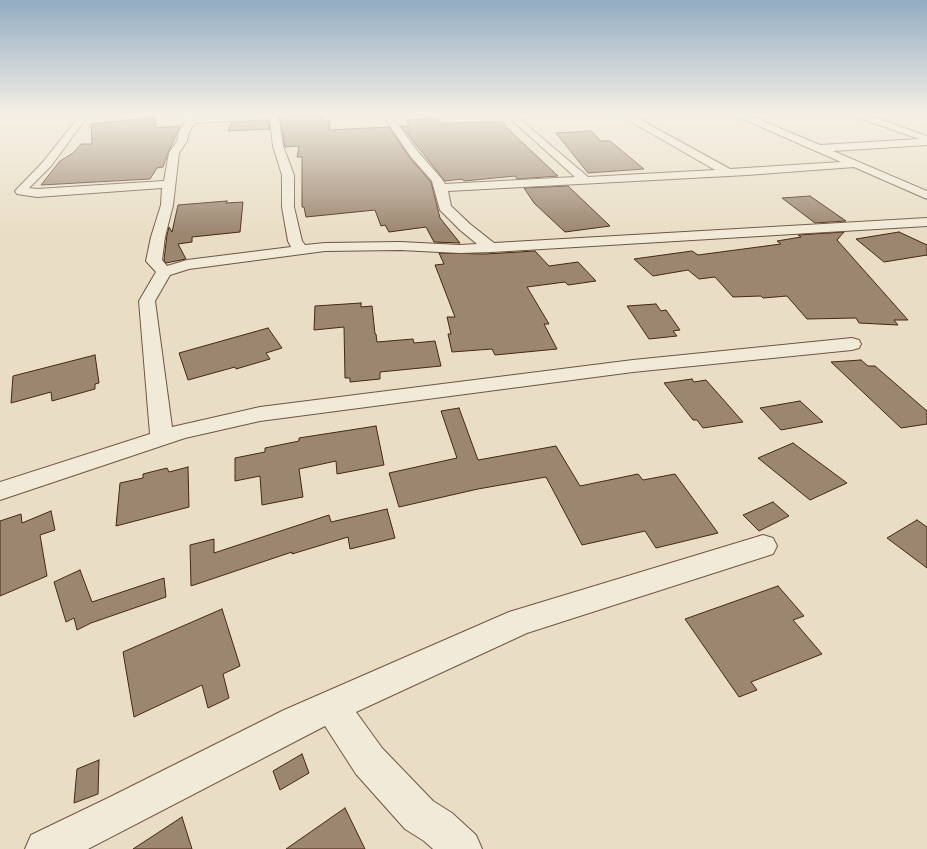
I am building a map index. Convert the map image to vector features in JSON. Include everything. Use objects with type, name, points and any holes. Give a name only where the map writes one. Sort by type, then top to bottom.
[{"type":"street","points":[[55,154],[21,191],[37,193],[170,184]]},
{"type":"street","points":[[164,272],[154,261],[160,227],[167,205],[174,154]]},
{"type":"street","points":[[281,154],[288,176],[288,206],[295,241],[300,250]]},
{"type":"street","points":[[415,154],[437,180],[441,188],[445,207],[465,227],[492,248]]},
{"type":"street","points":[[555,154],[584,179]]},
{"type":"street","points":[[694,154],[726,172]]},
{"type":"street","points":[[832,154],[927,195]]},
{"type":"street","points":[[441,188],[855,164]]},
{"type":"street","points":[[162,438],[150,321],[146,301],[164,272],[187,265],[300,250],[354,246],[460,249],[492,248],[927,222]]},
{"type":"street","points":[[0,491],[180,432],[260,414],[633,366],[852,344]]},
{"type":"street","points":[[45,849],[124,811],[296,722],[520,622],[763,546]]},
{"type":"street","points":[[332,706],[368,761],[419,815],[438,827],[462,849]]},
{"type":"building","points":[[72,154],[168,154],[163,167],[157,168],[150,179],[41,185],[60,161]]},
{"type":"building","points":[[298,154],[407,154],[431,182],[440,218],[460,243],[434,242],[426,227],[389,232],[385,225],[381,226],[375,210],[306,217],[304,207],[302,207],[302,157],[297,157]]},
{"type":"building","points":[[423,154],[534,154],[558,176],[517,179],[515,176],[464,181],[462,179],[445,181]]},
{"type":"building","points":[[572,154],[625,154],[644,169],[588,173]]},
{"type":"building","points":[[568,186],[610,226],[565,232],[534,203],[524,188]]},
{"type":"building","points":[[810,196],[846,221],[815,223],[782,198]]},
{"type":"building","points":[[227,201],[226,203],[243,202],[240,232],[192,237],[192,242],[178,244],[186,259],[166,263],[164,260],[167,235],[169,227],[172,232],[178,205]]},
{"type":"building","points":[[844,232],[837,240],[908,320],[894,320],[898,325],[859,323],[856,318],[807,319],[787,296],[763,298],[761,296],[733,297],[715,277],[699,279],[688,270],[653,276],[634,259],[692,251],[698,255],[781,244],[777,241],[801,237],[798,235]]},
{"type":"building","points":[[899,232],[927,245],[927,255],[884,262],[856,239]]},
{"type":"building","points":[[535,251],[549,266],[578,262],[596,281],[568,285],[565,282],[527,287],[549,324],[544,324],[557,349],[495,355],[492,349],[452,352],[448,334],[451,334],[447,317],[455,317],[435,265],[444,264],[439,253],[486,254]]},
{"type":"building","points":[[361,303],[361,307],[372,306],[377,342],[413,339],[414,343],[435,341],[441,366],[380,372],[380,379],[350,382],[350,378],[345,378],[344,327],[314,330],[315,306]]},
{"type":"building","points":[[656,304],[661,311],[666,310],[680,330],[673,331],[677,336],[649,339],[627,306]]},
{"type":"building","points":[[268,328],[282,348],[266,353],[270,359],[236,369],[235,367],[188,380],[179,353]]},
{"type":"building","points":[[95,355],[99,383],[95,384],[95,389],[52,401],[51,392],[11,403],[13,376]]},
{"type":"building","points":[[861,360],[868,366],[875,366],[927,411],[927,424],[901,428],[831,362]]},
{"type":"building","points":[[692,379],[694,382],[706,380],[743,422],[703,428],[697,420],[693,420],[664,383]]},
{"type":"building","points":[[800,401],[823,422],[781,430],[760,408]]},
{"type":"building","points":[[459,408],[478,460],[556,446],[580,486],[638,474],[643,480],[675,474],[718,533],[656,548],[645,531],[582,545],[546,477],[478,489],[399,507],[389,473],[457,458],[441,411]]},
{"type":"building","points":[[376,426],[384,465],[337,474],[336,461],[299,469],[303,497],[262,505],[260,476],[235,481],[235,458],[265,452],[265,448],[299,441],[299,438]]},
{"type":"building","points":[[793,443],[847,483],[810,500],[758,458]]},
{"type":"building","points":[[188,467],[189,507],[116,526],[120,483],[143,478],[143,474],[167,468],[169,472]]},
{"type":"building","points":[[773,502],[789,516],[759,531],[743,515]]},
{"type":"building","points":[[387,509],[395,538],[350,549],[348,537],[292,554],[292,552],[191,586],[190,545],[214,539],[214,553],[329,515],[331,522]]},
{"type":"building","points":[[51,511],[55,530],[40,535],[47,576],[0,596],[0,521],[21,514],[22,523]]},
{"type":"building","points":[[917,520],[927,527],[927,568],[887,538]]},
{"type":"building","points":[[80,570],[92,602],[164,578],[166,597],[91,623],[77,630],[74,618],[66,622],[54,582]]},
{"type":"building","points":[[778,586],[804,616],[793,620],[822,654],[751,682],[757,690],[739,697],[685,619]]},
{"type":"building","points":[[222,609],[240,666],[223,674],[229,698],[208,708],[202,685],[134,717],[123,652]]},
{"type":"building","points":[[302,754],[309,773],[280,790],[273,771]]},
{"type":"building","points":[[99,760],[98,794],[74,803],[77,769]]},
{"type":"building","points":[[345,808],[365,849],[286,849]]},
{"type":"building","points":[[182,817],[192,849],[133,849]]}]
